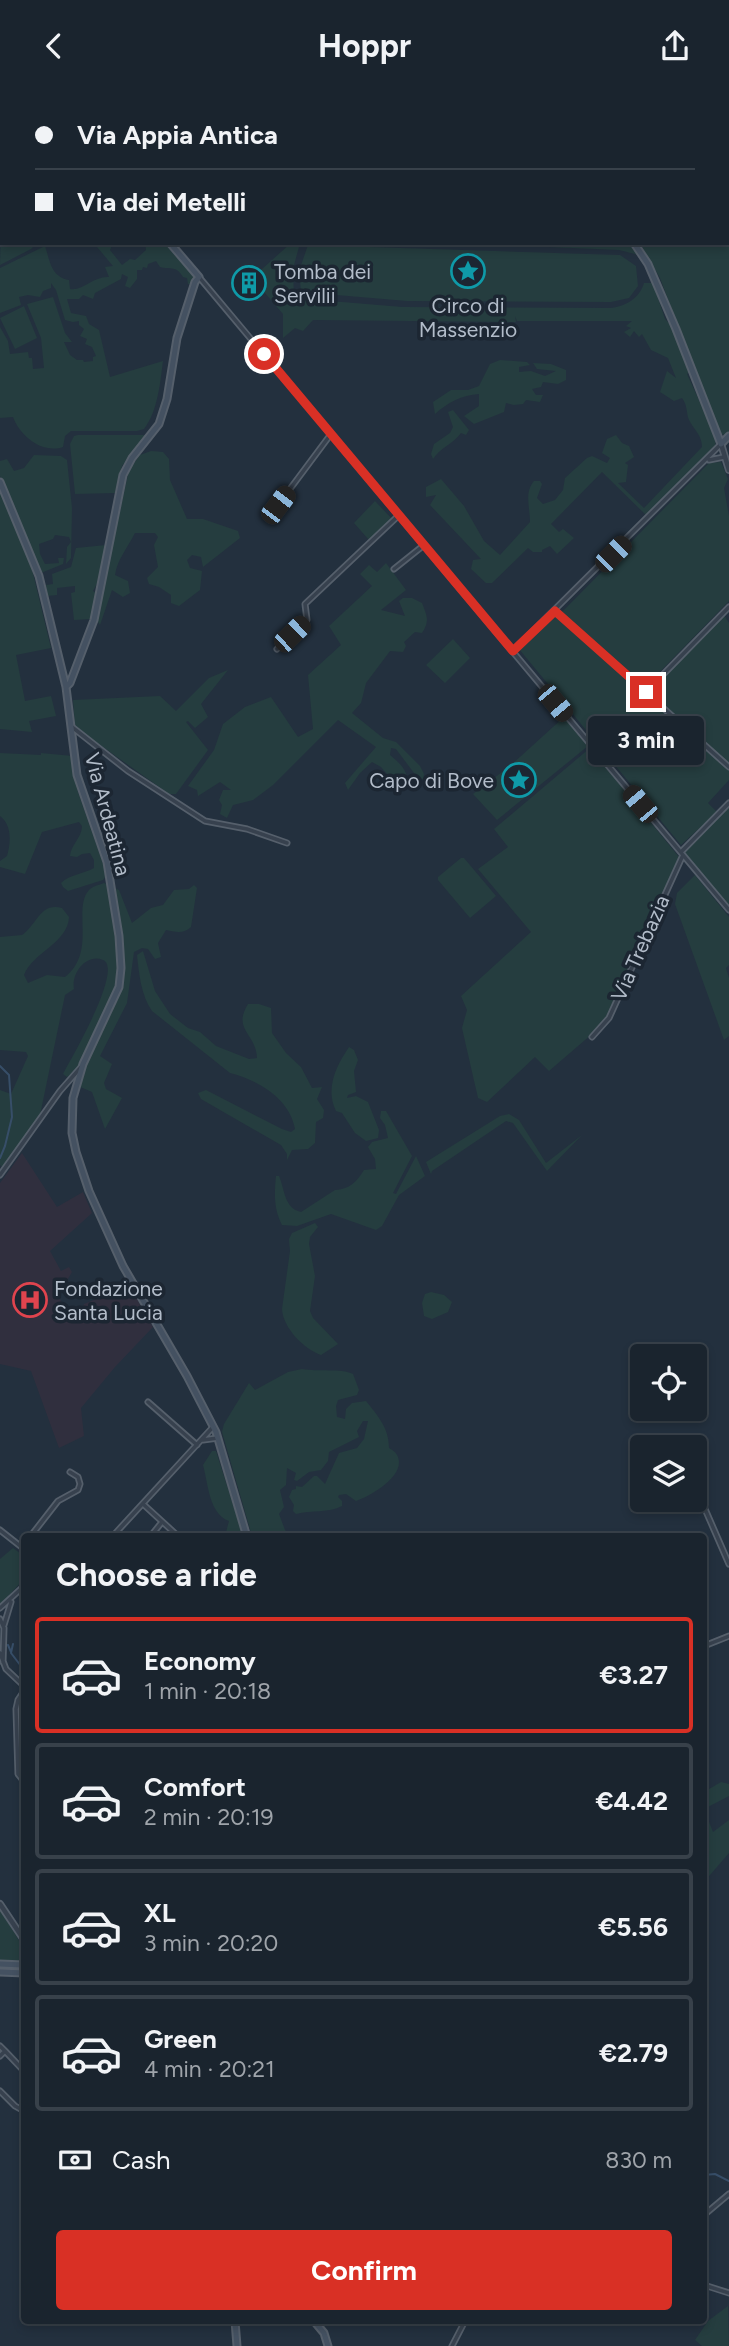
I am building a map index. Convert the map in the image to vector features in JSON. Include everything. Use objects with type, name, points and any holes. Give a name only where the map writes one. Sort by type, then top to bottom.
[{"type":"main road","points":[[66,687],[70,683],[94,620],[123,475],[159,424],[167,399],[177,338],[198,277],[172,245]]},
{"type":"main road","points":[[635,245],[648,264],[677,329],[721,444],[729,436]]},
{"type":"main road","name":"Via Ardeatina","points":[[0,482],[37,571],[66,687],[81,791],[107,862],[121,963],[116,995],[83,1064],[73,1098],[72,1133],[76,1152],[89,1191],[123,1266],[187,1376],[218,1438],[246,1533]]},
{"type":"main road","points":[[0,1964],[21,1965]]},
{"type":"main road","points":[[0,1972],[21,1973]]},
{"type":"main road","points":[[237,2324],[237,2346]]},
{"type":"main road","points":[[317,2324],[328,2346]]},
{"type":"street","points":[[198,277],[729,910]]},
{"type":"street","points":[[278,505],[331,434]]},
{"type":"street","points":[[721,444],[729,470]]},
{"type":"street","points":[[513,651],[721,444]]},
{"type":"street","points":[[707,460],[724,457]]},
{"type":"street","points":[[277,649],[307,620],[305,604],[398,516]]},
{"type":"street","points":[[394,569],[424,545]]},
{"type":"street","points":[[646,692],[729,607]]},
{"type":"street","points":[[555,611],[729,767]]},
{"type":"street","points":[[72,727],[128,771],[205,821],[247,829],[287,843]]},
{"type":"street","name":"Via Trebazia","points":[[593,1037],[609,1018],[682,854],[729,803]]},
{"type":"street","points":[[0,1175],[83,1064]]},
{"type":"street","points":[[148,1402],[197,1445]]},
{"type":"street","points":[[116,1533],[213,1427]]},
{"type":"street","points":[[201,1440],[218,1438]]},
{"type":"street","points":[[33,1533],[61,1497],[78,1490],[78,1477],[70,1472]]},
{"type":"street","points":[[143,1504],[174,1533]]},
{"type":"street","points":[[706,1512],[729,1564]]},
{"type":"street","points":[[153,1533],[162,1522]]},
{"type":"street","points":[[0,1530],[21,1545]]},
{"type":"street","points":[[0,1608],[21,1589]]},
{"type":"street","points":[[0,1638],[13,1598]]},
{"type":"street","points":[[0,1619],[4,1628],[3,1662]]},
{"type":"street","points":[[707,1645],[729,1636]]},
{"type":"street","points":[[0,1653],[9,1672],[21,1686]]},
{"type":"street","points":[[21,1694],[16,1709],[18,1774],[21,1778]]},
{"type":"street","points":[[0,1904],[21,1936]]},
{"type":"street","points":[[0,2046],[21,2068]]},
{"type":"street","points":[[0,2056],[5,2051]]},
{"type":"street","points":[[0,2091],[21,2109]]},
{"type":"street","points":[[707,2212],[729,2194]]},
{"type":"street","points":[[707,2286],[729,2293]]},
{"type":"street","points":[[452,2346],[463,2324]]},
{"type":"shaded area","name":"Fondazione Santa Lucia","points":[[22,1153],[57,1207],[83,1192],[92,1213],[50,1251],[61,1271],[69,1267],[72,1272],[58,1295],[71,1322],[84,1304],[129,1285],[153,1327],[81,1408],[84,1436],[59,1448],[31,1371],[0,1364],[0,1183]]},
{"type":"green space","points":[[1,245],[35,245],[31,249],[0,265]]},
{"type":"green space","points":[[112,245],[110,250],[122,265],[130,259],[135,260],[146,250],[145,245],[166,245],[195,278],[188,284],[187,278],[178,271],[160,267],[156,261],[148,264],[147,268],[137,270],[137,279],[130,288],[125,286],[128,277],[122,274],[121,279],[95,293],[93,299],[83,295],[79,299],[67,299],[71,313],[86,316],[89,324],[99,330],[110,377],[163,361],[161,378],[155,405],[144,429],[71,431],[65,436],[63,447],[47,448],[26,437],[13,417],[0,418],[0,327],[8,341],[10,354],[28,352],[29,358],[32,358],[33,369],[44,368],[41,338],[27,304],[53,297],[65,333],[72,342],[64,342],[70,355],[84,362],[93,361],[96,356],[92,347],[85,344],[87,339],[80,336],[84,329],[79,325],[79,321],[65,320],[56,290],[51,283],[51,288],[43,291],[40,297],[19,297],[21,305],[0,313],[0,268],[45,246],[50,263],[58,276],[69,280],[70,289],[80,288],[103,277],[109,277],[105,267],[113,266],[97,247]]},
{"type":"green space","points":[[289,245],[299,245],[293,269],[294,298],[402,307],[610,308],[631,301],[644,283],[653,283],[665,319],[670,324],[689,372],[687,374],[716,437],[715,448],[648,517],[602,472],[551,524],[559,532],[563,529],[574,538],[557,554],[550,546],[542,552],[533,552],[528,548],[492,583],[486,583],[471,569],[473,560],[481,559],[430,505],[436,495],[426,497],[426,487],[441,479],[464,506],[484,541],[500,555],[530,522],[528,495],[534,481],[540,481],[542,484],[537,498],[543,504],[555,500],[563,490],[565,478],[587,458],[592,456],[607,463],[610,458],[602,453],[607,439],[616,435],[622,443],[629,446],[634,457],[625,463],[628,465],[626,482],[618,483],[644,508],[702,447],[682,398],[674,401],[660,392],[667,371],[676,378],[668,358],[651,350],[642,334],[639,337],[634,331],[630,337],[624,332],[631,328],[626,326],[632,321],[517,321],[515,316],[516,322],[313,320],[303,331],[295,328],[283,338],[283,314],[252,278]]},
{"type":"green space","points":[[308,245],[620,255],[636,266],[638,286],[629,298],[611,302],[407,301],[301,292],[299,271]]},
{"type":"green space","points":[[505,245],[631,245],[639,255],[619,250]]},
{"type":"green space","points":[[641,245],[729,245],[729,432],[724,435],[718,432],[660,278]]},
{"type":"green space","points":[[24,306],[37,338],[15,349],[0,318]]},
{"type":"green space","points":[[500,360],[527,362],[530,365],[519,367],[519,372],[531,371],[545,376],[556,371],[537,369],[533,363],[551,364],[566,370],[566,380],[558,384],[543,382],[541,387],[532,389],[536,395],[543,395],[540,402],[526,400],[523,404],[506,403],[504,412],[474,424],[464,416],[479,406],[479,394],[455,400],[435,414],[433,402],[451,390],[468,390],[479,386],[490,364]]},
{"type":"green space","points":[[453,410],[469,430],[466,435],[461,433],[433,459],[431,454],[434,444],[450,433],[453,427],[448,412]]},
{"type":"green space","points":[[146,435],[122,466],[115,493],[75,494],[70,444],[74,436]]},
{"type":"green space","points":[[151,451],[163,452],[169,459],[170,480],[187,519],[203,519],[238,531],[240,538],[203,567],[201,557],[192,555],[187,560],[190,568],[202,571],[200,590],[179,606],[171,603],[171,595],[149,584],[147,578],[158,567],[154,545],[158,537],[155,533],[135,533],[120,559],[115,575],[128,581],[130,593],[123,597],[112,590],[100,625],[96,619],[129,470],[140,455]]},
{"type":"green space","points":[[34,455],[61,456],[67,460],[72,508],[71,558],[66,564],[67,547],[71,542],[69,537],[55,535],[53,539],[39,544],[40,554],[45,564],[59,563],[58,558],[64,558],[63,564],[41,573],[0,476],[0,461],[7,459],[14,471],[24,468]]},
{"type":"green space","points":[[721,462],[728,479],[724,488],[729,516],[729,601],[646,686],[562,612],[709,463]]},
{"type":"green space","points":[[0,490],[31,565],[51,648],[16,655],[25,701],[51,696],[56,716],[29,721],[32,732],[0,729]]},
{"type":"green space","points":[[375,501],[392,519],[369,540],[354,523]]},
{"type":"green space","points":[[106,545],[98,582],[93,591],[98,594],[91,619],[74,620],[71,593],[75,592],[75,586],[57,588],[57,595],[47,596],[46,585],[53,584],[52,574],[71,567],[76,548]]},
{"type":"green space","points":[[386,563],[406,590],[381,610],[405,616],[399,601],[412,598],[422,603],[427,622],[422,633],[415,632],[404,642],[406,646],[403,652],[390,651],[366,683],[361,703],[352,713],[383,738],[396,742],[420,766],[424,774],[423,780],[414,773],[396,749],[391,748],[390,755],[406,774],[406,789],[401,790],[381,767],[372,762],[348,790],[345,783],[376,747],[338,720],[273,785],[253,800],[233,805],[227,818],[220,814],[222,805],[219,800],[223,790],[231,790],[220,782],[198,796],[197,790],[188,786],[214,750],[223,724],[245,707],[271,697],[298,737],[313,729],[308,675],[341,645],[329,626],[372,586],[360,574],[369,565],[377,572]]},
{"type":"green space","points":[[555,614],[729,771],[729,780],[708,803],[717,812],[681,845],[519,649]]},
{"type":"green space","points":[[724,615],[729,623],[729,766],[650,691]]},
{"type":"green space","points":[[453,639],[470,658],[445,683],[426,665]]},
{"type":"green space","points":[[228,670],[201,704],[208,717],[195,728],[186,722],[208,750],[176,794],[169,794],[75,727],[73,700],[160,696],[176,711],[209,678]]},
{"type":"green space","points":[[564,717],[588,746],[497,820],[473,794],[510,766]]},
{"type":"green space","points":[[590,748],[679,857],[607,1017],[592,1034],[549,1071],[535,1057],[487,1102],[478,1098],[462,1028],[467,1010],[461,996],[531,932],[478,869],[508,847],[494,829]]},
{"type":"green space","points":[[0,753],[73,756],[78,792],[107,875],[103,880],[68,891],[61,883],[94,868],[90,853],[70,856],[82,830],[79,822],[42,832],[25,874],[0,867],[0,861],[7,856],[10,840],[7,824],[0,816]]},
{"type":"green space","points":[[729,806],[729,907],[683,852]]},
{"type":"green space","points":[[464,858],[496,896],[470,918],[438,880],[438,877]]},
{"type":"green space","points":[[695,875],[729,917],[729,965],[726,968],[729,978],[729,1036],[724,1040],[675,904],[677,893]]},
{"type":"green space","points":[[104,883],[119,890],[132,923],[151,908],[163,905],[174,890],[189,889],[194,885],[197,888],[191,927],[183,932],[166,930],[158,943],[161,957],[155,959],[148,949],[142,948],[134,952],[127,1003],[100,1056],[112,1064],[104,1083],[106,1089],[122,1098],[105,1129],[92,1092],[78,1086],[82,1069],[67,1077],[63,1074],[102,996],[108,967],[103,960],[91,959],[77,971],[74,989],[65,995],[40,1115],[3,1168],[0,1165],[0,1090],[11,1094],[28,1056],[26,1052],[0,1050],[0,937],[22,935],[44,911],[55,907],[62,908],[69,917],[63,934],[28,967],[24,975],[28,983],[47,975],[65,977],[75,967],[80,956],[84,898],[89,890]]},
{"type":"green space","points":[[143,951],[155,991],[170,1014],[188,1028],[200,1032],[216,1046],[249,1059],[257,1058],[244,1026],[244,1013],[248,1004],[271,1008],[272,1033],[286,1053],[301,1067],[312,1088],[322,1087],[317,1099],[324,1110],[323,1118],[316,1122],[315,1143],[308,1149],[292,1150],[287,1160],[287,1154],[281,1145],[201,1099],[198,1093],[206,1090],[282,1129],[291,1132],[295,1129],[287,1109],[271,1092],[251,1080],[230,1073],[152,1011],[145,998],[140,977],[137,955]]},
{"type":"green space","points":[[349,1047],[354,1050],[358,1060],[354,1071],[356,1092],[347,1098],[356,1096],[368,1102],[379,1130],[378,1138],[366,1141],[355,1133],[342,1113],[336,1111],[333,1103],[334,1078]]},
{"type":"green space","points":[[381,1111],[386,1111],[412,1156],[393,1193],[396,1194],[416,1156],[425,1176],[399,1195],[382,1226],[376,1230],[331,1214],[297,1226],[282,1225],[275,1202],[276,1176],[279,1176],[288,1203],[301,1212],[335,1190],[352,1184],[364,1170],[376,1169],[375,1159],[368,1147],[372,1142],[388,1138],[380,1118]]},
{"type":"green space","points":[[509,1114],[519,1120],[546,1163],[582,1135],[547,1171],[513,1123],[506,1121],[431,1174],[426,1162],[500,1116]]},
{"type":"green space","points":[[315,1223],[318,1227],[310,1237],[309,1244],[315,1276],[310,1311],[313,1318],[338,1344],[321,1355],[308,1348],[290,1330],[282,1309],[290,1251],[289,1239],[292,1233]]},
{"type":"green space","points":[[431,1292],[444,1295],[452,1302],[448,1312],[432,1319],[424,1316],[422,1303],[425,1294]]},
{"type":"green space","points":[[302,1369],[353,1374],[359,1390],[357,1395],[338,1400],[337,1417],[345,1419],[346,1409],[352,1403],[366,1401],[385,1428],[389,1448],[397,1455],[399,1463],[393,1477],[370,1495],[356,1501],[346,1494],[339,1495],[342,1506],[326,1511],[296,1514],[293,1511],[294,1505],[289,1497],[292,1490],[296,1489],[296,1486],[302,1487],[314,1476],[325,1484],[339,1453],[357,1448],[364,1439],[368,1421],[363,1421],[357,1431],[359,1437],[329,1452],[328,1461],[321,1470],[309,1472],[297,1481],[294,1480],[296,1473],[287,1468],[286,1485],[280,1490],[284,1507],[279,1514],[288,1533],[251,1533],[222,1432],[224,1424],[249,1383],[255,1390],[288,1372]]},
{"type":"green space","points":[[212,1451],[216,1451],[242,1533],[226,1533],[229,1521],[217,1512],[213,1505],[203,1465]]},
{"type":"green space","points":[[13,1548],[21,1554],[21,1582],[0,1605],[0,1559]]},
{"type":"green space","points":[[721,1782],[729,1784],[729,1796],[707,1807],[707,1790]]},
{"type":"green space","points":[[707,1817],[713,1832],[729,1820],[729,1853],[707,1879]]},
{"type":"green space","points":[[0,1909],[21,1944],[21,1961],[0,1960]]},
{"type":"green space","points":[[728,2306],[729,2346],[702,2346],[695,2340],[708,2321]]},
{"type":"waterway","points":[[0,1066],[9,1075],[12,1117],[0,1158]]},
{"type":"waterway","points":[[13,1644],[11,1653],[21,1666]]},
{"type":"waterway","points":[[8,1645],[11,1652]]},
{"type":"waterway","points":[[707,2175],[715,2174],[729,2181]]},
{"type":"place","name":"Circo di Massenzio","points":[[468,271]]},
{"type":"place","name":"Tomba dei Servilii","points":[[249,283]]},
{"type":"place","name":"Capo di Bove","points":[[519,780]]},
{"type":"place","name":"Fondazione Santa Lucia","points":[[30,1300]]},
{"type":"route","points":[[264,354],[513,651],[555,611],[646,692]]}]
